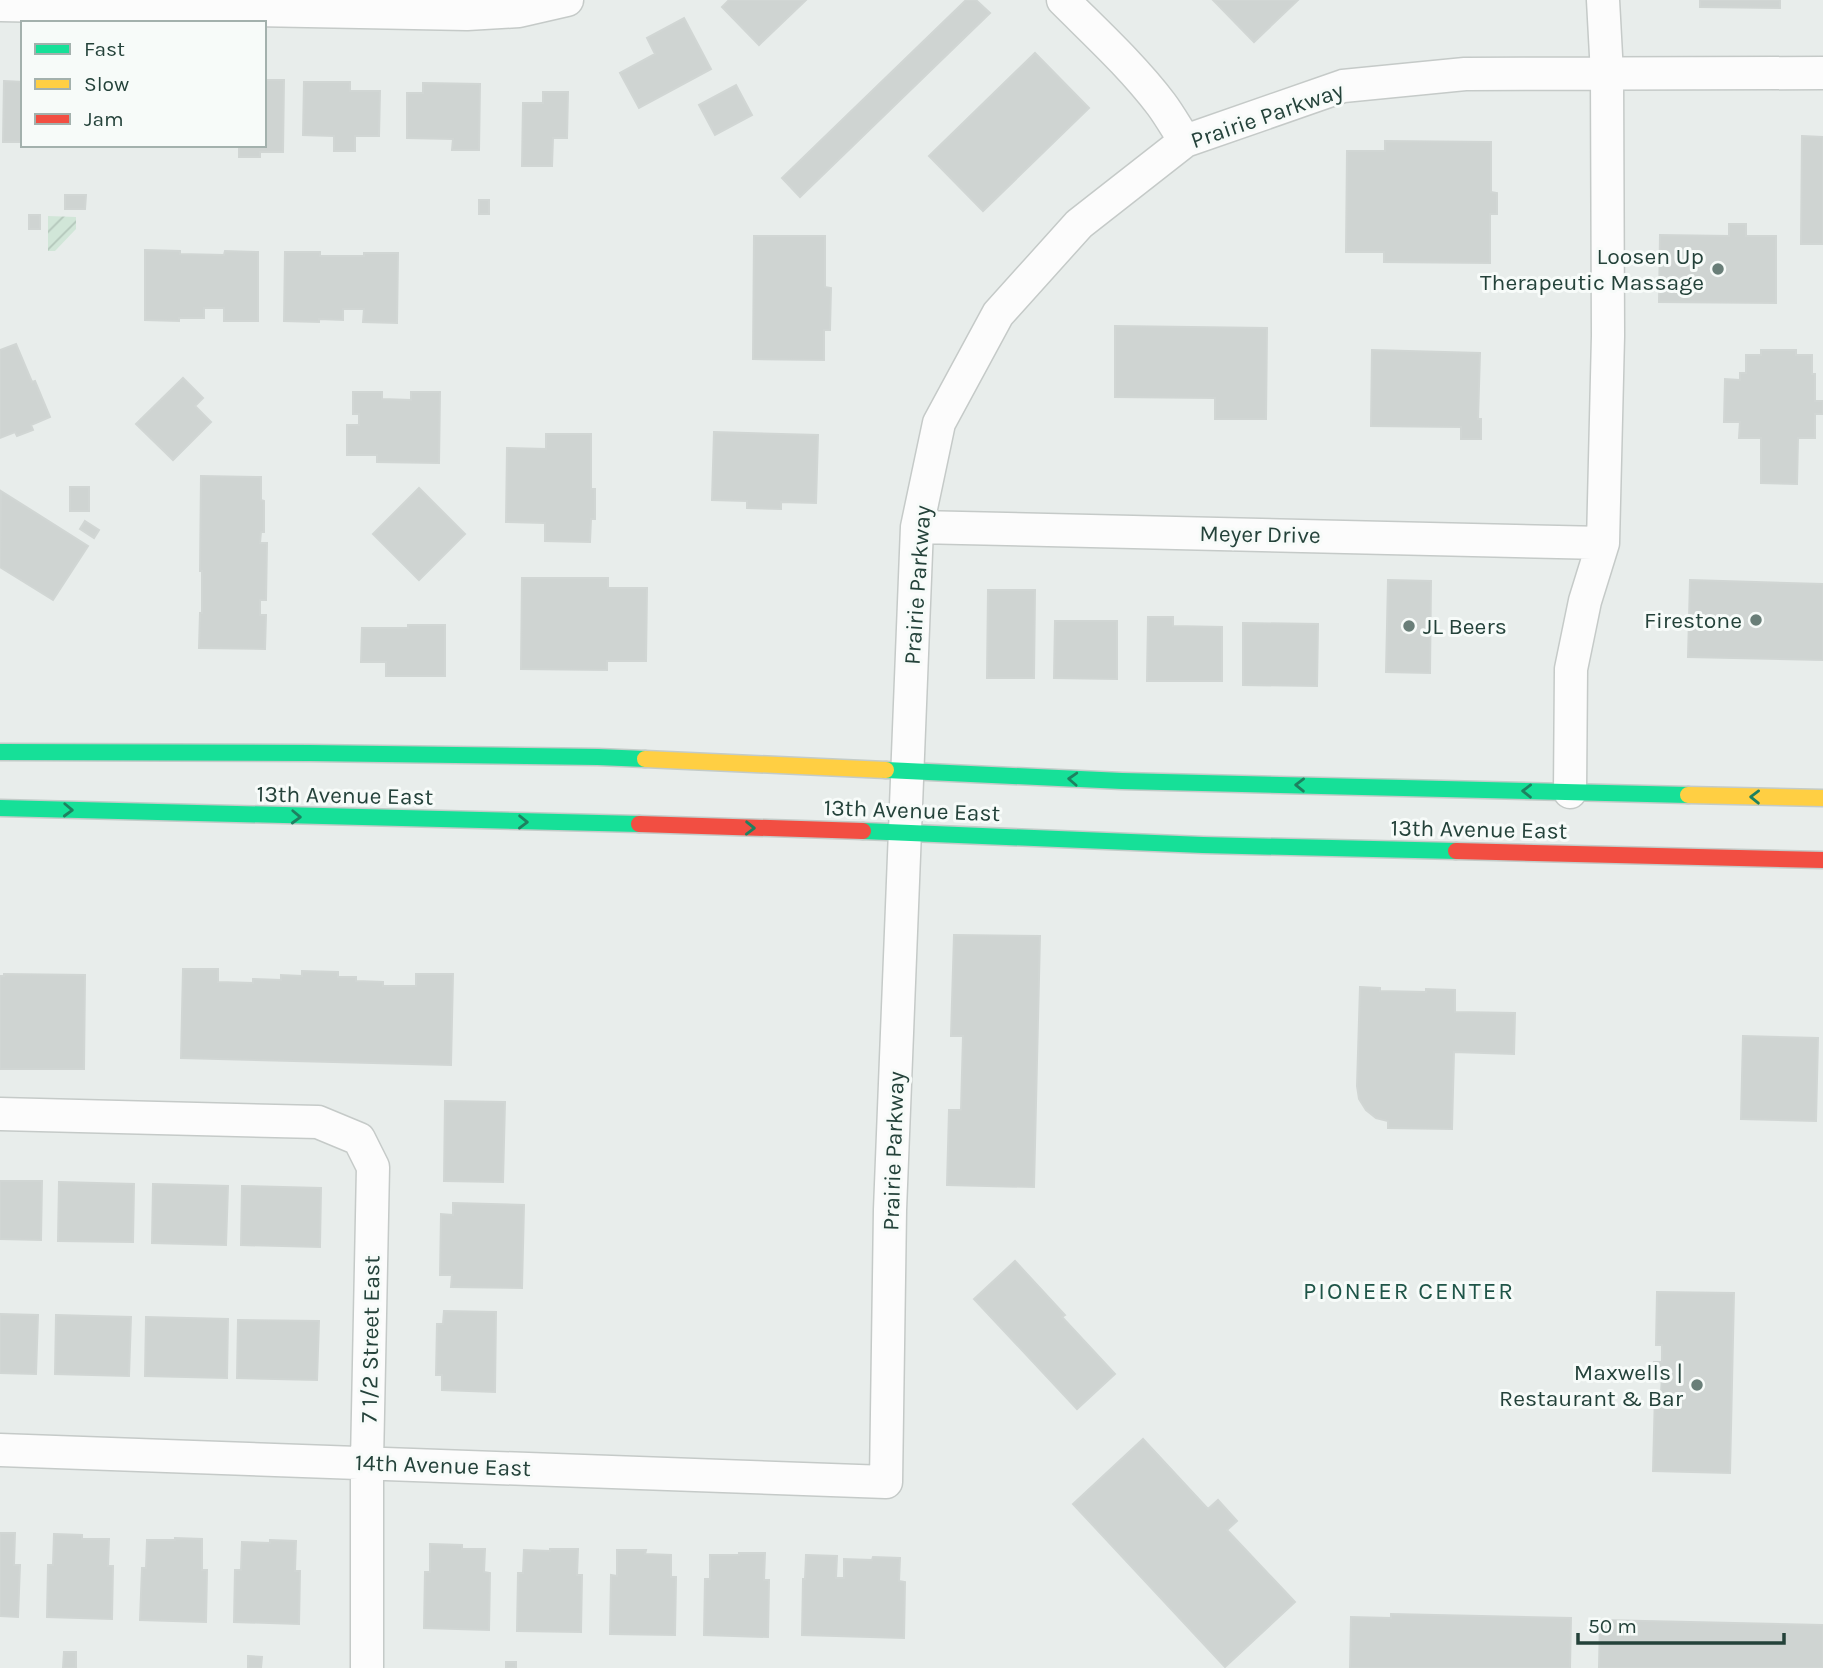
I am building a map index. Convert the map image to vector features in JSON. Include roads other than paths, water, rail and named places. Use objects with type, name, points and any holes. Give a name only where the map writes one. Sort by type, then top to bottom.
[{"type":"main road","name":"13th Avenue East","points":[[0,752],[598,757],[1122,781],[1823,798]]},
{"type":"main road","name":"13th Avenue East","points":[[0,808],[904,833],[1203,845],[1823,860]]},
{"type":"street","points":[[0,5],[467,14],[519,11],[567,0]]},
{"type":"street","points":[[1063,0],[1143,83],[1162,105],[1185,141]]},
{"type":"street","points":[[1570,792],[1571,669],[1585,601],[1603,543],[1608,336],[1607,75],[1603,0]]},
{"type":"street","name":"Prairie Parkway","points":[[886,1482],[890,1210],[917,527],[939,423],[998,314],[1079,224],[1185,141],[1343,86],[1465,74],[1823,73]]},
{"type":"street","name":"Meyer Drive","points":[[917,527],[1603,543]]},
{"type":"street","name":"7 1/2 Street East","points":[[0,1114],[318,1122],[359,1139],[373,1167],[367,1462],[367,1668]]},
{"type":"street","name":"14th Avenue East","points":[[0,1450],[886,1482]]},
{"type":"place","name":"Loosen Up Therapeutic Massage","points":[[1718,269]]},
{"type":"place","name":"Firestone","points":[[1756,620]]},
{"type":"place","name":"JL Beers","points":[[1409,626]]},
{"type":"place","name":"Maxwells | Restaurant & Bar","points":[[1697,1385]]},
{"type":"district","name":"PIONEER CENTER","points":[[1409,1291]]}]
